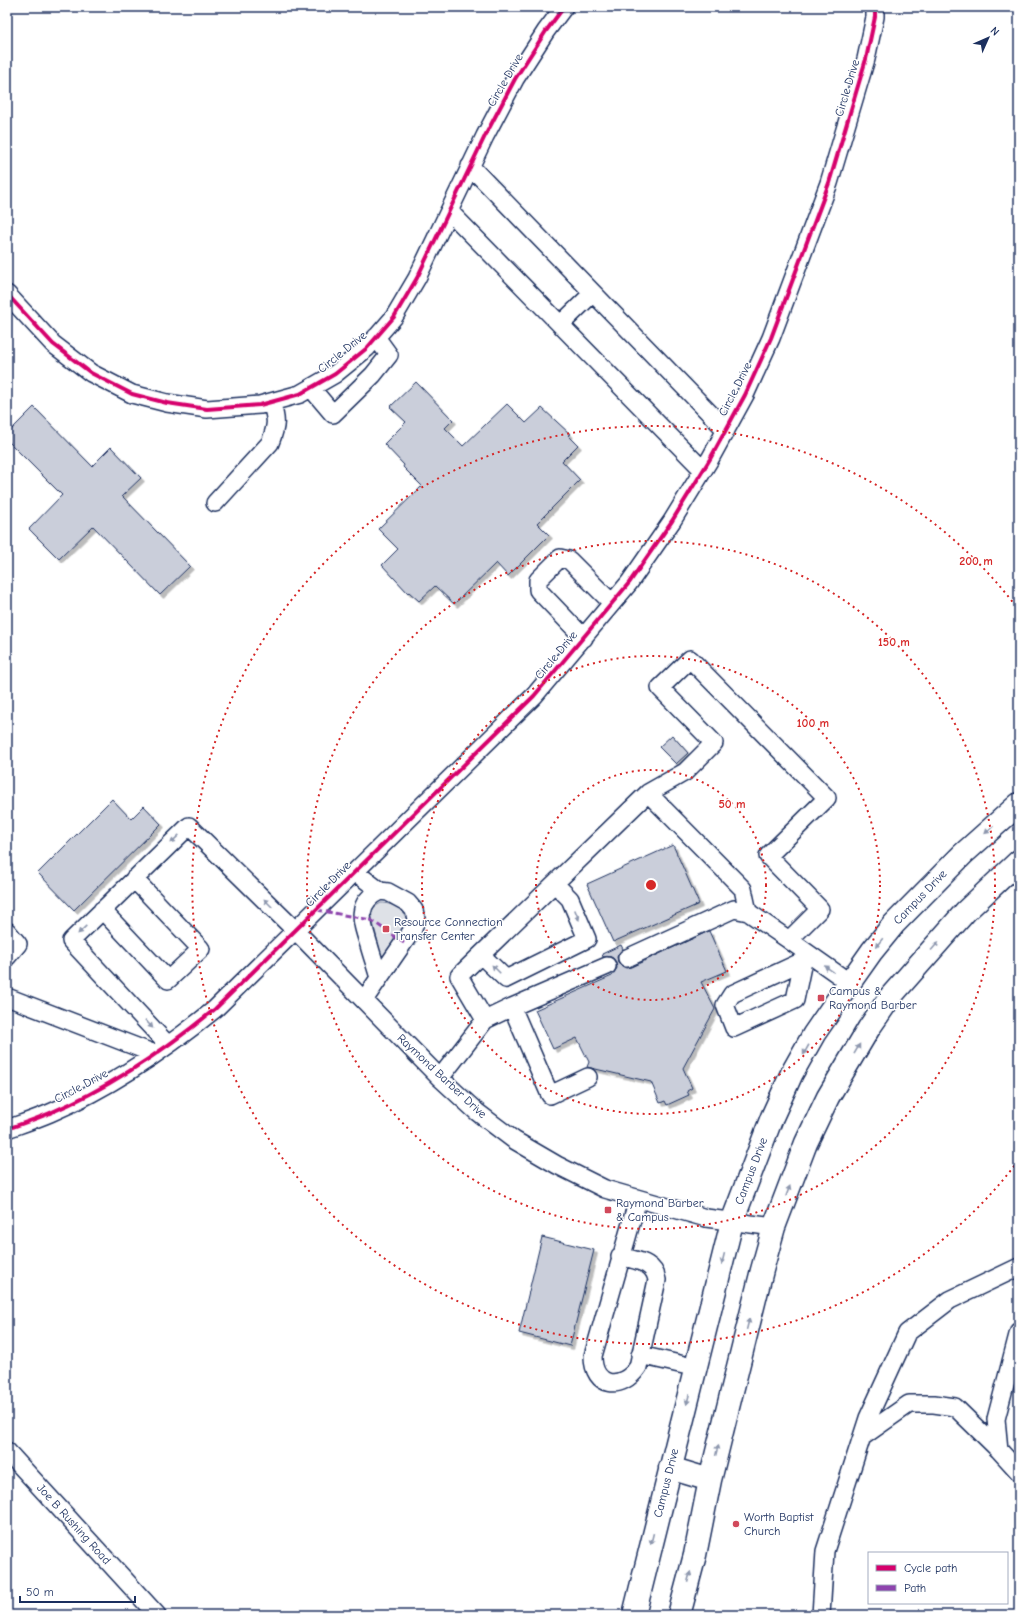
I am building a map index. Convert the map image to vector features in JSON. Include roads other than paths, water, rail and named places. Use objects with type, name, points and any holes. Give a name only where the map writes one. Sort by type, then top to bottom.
[{"type":"main road","name":"Campus Drive","points":[[634,1615],[670,1468],[697,1368],[732,1222],[772,1117],[792,1073],[814,1034],[872,951],[903,914],[963,854],[1019,804]]},
{"type":"main road","points":[[679,1615],[695,1555],[710,1480],[762,1270],[774,1227],[806,1144],[828,1097],[869,1028],[891,996],[966,911],[1019,861]]},
{"type":"main road","points":[[670,1468],[710,1480]]},
{"type":"street","name":"Circle Drive","points":[[7,294],[53,344],[91,373],[132,394],[167,403],[207,409],[260,405],[300,394],[334,374],[367,348],[394,317],[413,284],[470,166],[515,79],[546,31],[564,7]]},
{"type":"street","name":"Circle Drive","points":[[7,1130],[50,1113],[101,1088],[162,1049],[192,1028],[215,1009],[534,696],[629,583],[672,521],[703,470],[745,395],[771,338],[829,183],[866,59],[875,17],[875,7]]},
{"type":"street","points":[[470,166],[726,430]]},
{"type":"street","points":[[449,211],[703,470]]},
{"type":"street","points":[[560,324],[593,292]]},
{"type":"street","points":[[311,388],[333,414],[373,374],[389,355],[376,337]]},
{"type":"street","points":[[215,503],[270,443],[275,431],[276,417],[271,402]]},
{"type":"street","points":[[584,638],[538,590],[538,580],[560,558],[569,560],[612,603]]},
{"type":"street","points":[[485,1020],[459,976],[648,793],[685,772],[714,743],[660,688],[690,659],[828,798],[768,856],[820,909],[789,940]]},
{"type":"street","points":[[648,793],[743,889],[748,912]]},
{"type":"street","name":"Raymond Barber Drive","points":[[134,879],[189,826],[296,931],[440,1078],[477,1112],[514,1140],[557,1165],[605,1189],[706,1218],[774,1227]]},
{"type":"street","points":[[355,872],[380,891],[388,892],[408,903],[414,910],[416,919],[413,929],[364,1000]]},
{"type":"street","points":[[102,910],[168,980],[201,948],[134,879],[102,910],[71,941],[162,1049]]},
{"type":"street","points":[[481,955],[506,979],[586,938],[570,899],[555,884]]},
{"type":"street","points":[[379,978],[362,923],[362,913],[365,903],[371,895],[380,891]]},
{"type":"street","points":[[627,958],[734,909],[748,912],[789,940],[806,958],[850,983]]},
{"type":"street","points":[[7,931],[18,944],[7,957]]},
{"type":"street","points":[[806,958],[796,1000],[734,1028],[725,1005],[732,994],[806,958]]},
{"type":"street","points":[[440,1078],[485,1020],[607,966]]},
{"type":"street","points":[[7,997],[162,1049]]},
{"type":"street","points":[[512,1007],[550,1095],[588,1077]]},
{"type":"street","points":[[620,1256],[650,1265],[656,1272],[657,1280],[638,1367],[632,1376],[623,1381],[614,1383],[604,1381],[597,1373],[593,1365],[593,1356],[620,1256],[638,1199]]},
{"type":"street","points":[[821,1615],[826,1551],[868,1418],[907,1333],[950,1300],[1019,1267]]},
{"type":"street","points":[[999,1450],[996,1420],[1019,1331]]},
{"type":"street","points":[[640,1355],[697,1368]]},
{"type":"street","points":[[862,1437],[909,1404],[934,1404],[955,1407],[1019,1472]]},
{"type":"street","name":"Joe B Rushing Road","points":[[7,1451],[157,1615]]},
{"type":"place","name":"Resource Connection Transfer Center","points":[[386,929]]},
{"type":"place","name":"Campus & Raymond Barber","points":[[821,998]]},
{"type":"place","name":"Raymond Barber & Campus","points":[[608,1210]]},
{"type":"place","name":"Worth Baptist Church","points":[[736,1524]]}]
